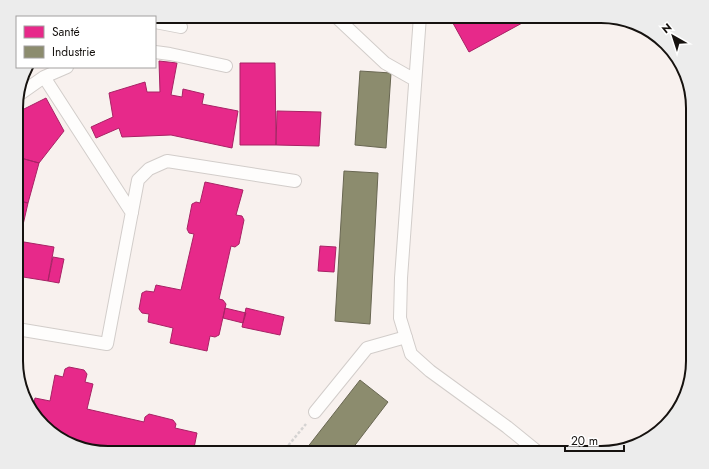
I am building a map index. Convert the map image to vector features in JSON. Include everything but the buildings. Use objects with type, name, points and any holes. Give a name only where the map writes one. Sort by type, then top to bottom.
[{"type":"lane","points":[[160,23],[180,27]]},
{"type":"lane","points":[[342,23],[385,63],[415,80]]},
{"type":"lane","points":[[419,23],[401,278],[400,318],[411,354],[430,371],[507,427],[530,446]]},
{"type":"lane","points":[[156,52],[226,66]]},
{"type":"lane","points":[[25,90],[44,77],[65,68]]},
{"type":"lane","points":[[44,77],[132,213]]},
{"type":"lane","points":[[23,330],[107,344],[138,180],[149,169],[167,161],[295,181]]},
{"type":"lane","points":[[315,412],[367,348],[406,337]]},
{"type":"path","points":[[288,446],[315,412]]}]
